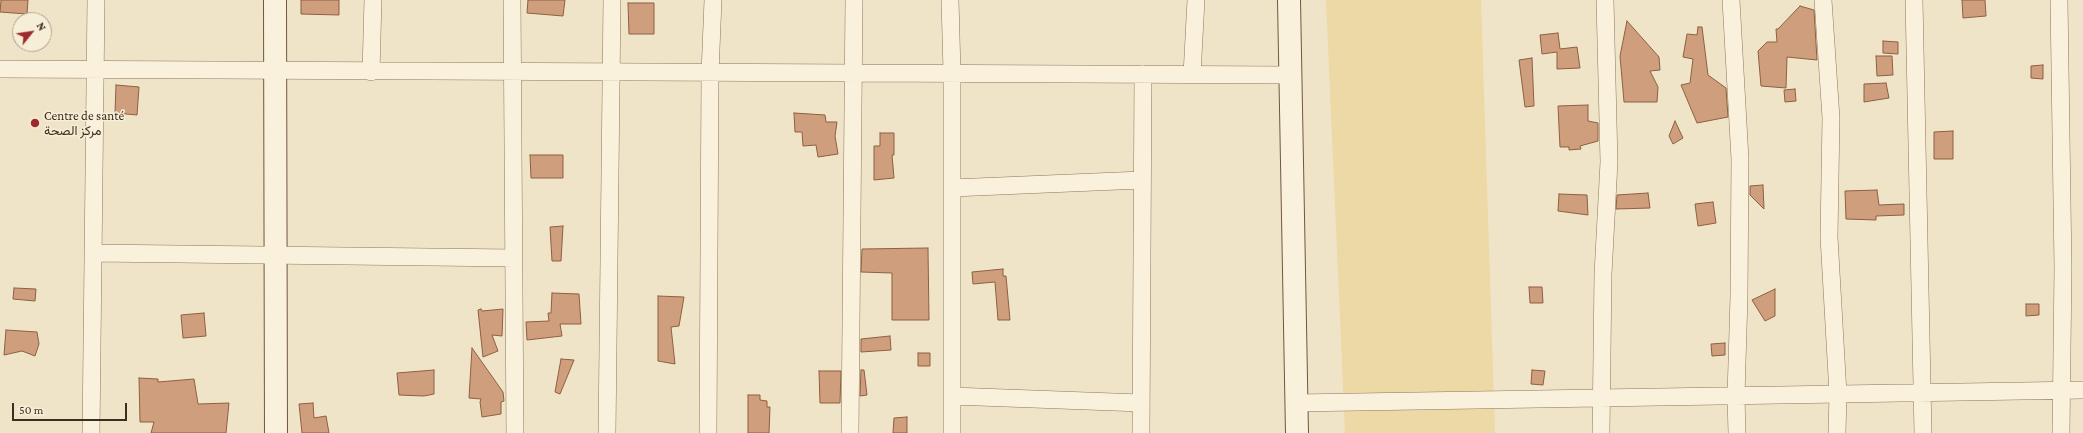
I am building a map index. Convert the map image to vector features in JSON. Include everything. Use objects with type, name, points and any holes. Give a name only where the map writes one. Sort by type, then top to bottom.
[{"type":"street","points":[[91,433],[96,0]]},
{"type":"street","points":[[274,0],[276,433]]},
{"type":"street","points":[[371,72],[373,0]]},
{"type":"street","points":[[512,0],[515,433]]},
{"type":"street","points":[[607,433],[612,0]]},
{"type":"street","points":[[708,433],[710,74],[713,0]]},
{"type":"street","points":[[850,433],[854,0]]},
{"type":"street","points":[[950,0],[952,72],[952,433]]},
{"type":"street","points":[[1192,75],[1196,0]]},
{"type":"street","points":[[1288,0],[1297,433]]},
{"type":"street","points":[[1601,433],[1600,398],[1603,274],[1610,162],[1605,0]]},
{"type":"street","points":[[1731,0],[1740,159],[1739,296],[1736,396],[1738,433]]},
{"type":"street","points":[[1823,0],[1831,118],[1829,237],[1838,394],[1837,433]]},
{"type":"street","points":[[1914,0],[1923,433]]},
{"type":"street","points":[[2059,0],[2063,268],[2061,433]]},
{"type":"street","points":[[0,69],[274,72],[710,74],[952,72],[1290,75]]},
{"type":"street","points":[[1141,433],[1143,74]]},
{"type":"street","points":[[952,188],[1142,180]]},
{"type":"street","points":[[94,252],[514,258]]},
{"type":"street","points":[[1296,403],[2083,390]]},
{"type":"street","points":[[952,396],[1141,403]]},
{"type":"sand","points":[[1326,0],[1481,0],[1495,433],[1345,433]]},
{"type":"building","points":[[1,0],[28,0],[27,12],[0,12]]},
{"type":"building","points":[[301,0],[339,0],[339,15],[301,14]]},
{"type":"building","points":[[528,0],[565,0],[563,16],[527,13]]},
{"type":"building","points":[[1962,0],[1985,0],[1986,16],[1963,18]]},
{"type":"building","points":[[628,3],[654,3],[654,34],[629,34]]},
{"type":"building","points":[[1800,6],[1814,10],[1817,60],[1787,57],[1786,88],[1761,86],[1758,51],[1767,42],[1777,42],[1776,29],[1778,29]]},
{"type":"building","points":[[1627,21],[1659,57],[1660,70],[1650,71],[1658,87],[1657,102],[1624,102],[1620,56]]},
{"type":"building","points":[[1698,27],[1702,27],[1708,75],[1726,88],[1728,117],[1697,123],[1681,85],[1690,83],[1693,59],[1683,57],[1687,34],[1697,35]]},
{"type":"building","points":[[1558,33],[1560,49],[1577,47],[1580,68],[1557,69],[1557,52],[1542,54],[1540,35]]},
{"type":"building","points":[[1883,41],[1898,42],[1898,54],[1883,53]]},
{"type":"building","points":[[1876,56],[1892,56],[1893,75],[1877,76]]},
{"type":"building","points":[[1532,58],[1534,106],[1525,107],[1519,60]]},
{"type":"building","points":[[2043,65],[2043,79],[2031,78],[2031,66]]},
{"type":"building","points":[[1886,83],[1889,98],[1864,102],[1864,84]]},
{"type":"building","points":[[116,85],[139,87],[137,115],[115,113]]},
{"type":"building","points":[[1795,89],[1796,101],[1785,102],[1784,90]]},
{"type":"building","points":[[1588,105],[1588,121],[1598,123],[1598,141],[1580,146],[1581,149],[1569,150],[1569,147],[1560,147],[1558,106]]},
{"type":"building","points":[[794,113],[825,115],[826,122],[837,122],[835,136],[838,154],[818,157],[816,145],[803,146],[802,132],[795,132]]},
{"type":"building","points":[[1675,121],[1683,138],[1673,144],[1669,136]]},
{"type":"building","points":[[1953,131],[1953,159],[1934,159],[1934,132]]},
{"type":"building","points":[[880,133],[894,133],[894,155],[892,155],[894,178],[874,180],[874,146],[880,146]]},
{"type":"building","points":[[530,155],[563,155],[563,178],[531,178]]},
{"type":"building","points":[[1763,185],[1764,209],[1750,195],[1750,186]]},
{"type":"building","points":[[1877,190],[1879,205],[1904,204],[1904,215],[1876,216],[1876,220],[1846,219],[1845,191]]},
{"type":"building","points":[[1648,193],[1650,208],[1616,209],[1617,195]]},
{"type":"building","points":[[1559,194],[1587,195],[1588,215],[1558,211]]},
{"type":"building","points":[[1713,202],[1716,223],[1698,226],[1695,204]]},
{"type":"building","points":[[563,226],[561,261],[552,261],[550,227]]},
{"type":"building","points":[[928,248],[929,320],[892,320],[892,273],[861,272],[862,249]]},
{"type":"building","points":[[1003,269],[1003,276],[1006,276],[1010,320],[998,320],[995,282],[973,284],[972,272]]},
{"type":"building","points":[[1529,287],[1542,287],[1543,303],[1530,303]]},
{"type":"building","points":[[14,288],[36,289],[35,301],[13,299]]},
{"type":"building","points":[[1775,289],[1775,316],[1765,321],[1752,300]]},
{"type":"building","points":[[552,293],[579,294],[581,324],[560,324],[562,336],[527,340],[526,322],[549,321],[548,313],[551,313]]},
{"type":"building","points":[[658,296],[684,297],[679,326],[671,327],[675,364],[658,361]]},
{"type":"building","points":[[2026,304],[2039,304],[2039,315],[2026,316]]},
{"type":"building","points":[[481,309],[482,311],[503,309],[502,336],[492,335],[498,351],[483,357],[478,310]]},
{"type":"building","points":[[204,313],[206,336],[183,338],[181,315]]},
{"type":"building","points":[[6,330],[37,332],[39,344],[35,356],[22,351],[4,355]]},
{"type":"building","points":[[890,336],[891,350],[861,352],[861,339]]},
{"type":"building","points":[[1725,343],[1725,355],[1712,356],[1711,344]]},
{"type":"building","points":[[472,348],[503,392],[504,401],[501,402],[501,414],[482,417],[481,399],[469,398]]},
{"type":"building","points":[[918,353],[930,353],[930,366],[918,366]]},
{"type":"building","points":[[561,359],[574,360],[560,394],[555,392]]},
{"type":"building","points":[[434,370],[434,394],[424,396],[399,395],[397,373]]},
{"type":"building","points":[[861,370],[864,370],[867,395],[860,396]]},
{"type":"building","points":[[1532,370],[1545,371],[1543,385],[1531,384]]},
{"type":"building","points":[[819,371],[841,371],[840,403],[820,403]]},
{"type":"building","points":[[139,378],[158,379],[158,382],[194,379],[198,404],[229,403],[226,433],[151,433],[154,422],[140,422]]},
{"type":"building","points":[[748,395],[760,395],[760,400],[767,401],[767,407],[770,407],[769,433],[748,433]]},
{"type":"building","points":[[313,403],[314,418],[326,416],[329,433],[302,433],[299,404]]},
{"type":"building","points":[[907,417],[907,433],[893,433],[894,418]]},
{"type":"place","name":"Centre de santé مركز الصحة","points":[[35,123]]}]
